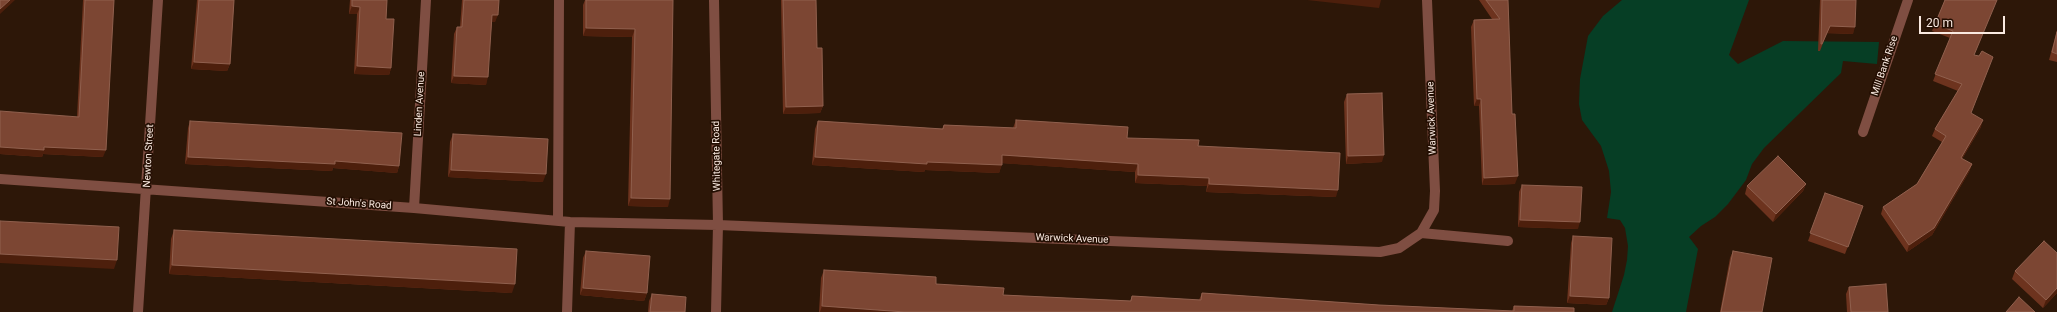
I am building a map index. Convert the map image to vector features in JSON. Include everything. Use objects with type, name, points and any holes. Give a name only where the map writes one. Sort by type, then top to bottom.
[{"type":"street","name":"Newton Street","points":[[138,312],[158,0]]},
{"type":"street","name":"Linden Avenue","points":[[414,208],[426,0]]},
{"type":"street","points":[[558,0],[558,221]]},
{"type":"street","name":"Whitegate Road","points":[[714,0],[718,225],[716,312]]},
{"type":"street","name":"Warwick Avenue","points":[[718,225],[1380,252],[1399,248],[1421,233],[1434,210],[1435,191],[1427,0]]},
{"type":"street","name":"Mill Bank Rise","points":[[1863,132],[1908,0]]},
{"type":"street","name":"St John's Road","points":[[0,179],[414,208],[570,222],[718,225]]},
{"type":"street","points":[[567,312],[570,222]]},
{"type":"street","points":[[1421,233],[1508,241]]},
{"type":"green space","points":[[1622,0],[1749,0],[1729,55],[1738,64],[1783,41],[1879,42],[1877,64],[1843,61],[1841,73],[1764,148],[1752,164],[1746,180],[1728,204],[1715,217],[1701,226],[1689,237],[1698,249],[1686,312],[1612,312],[1624,275],[1628,246],[1625,228],[1620,220],[1607,218],[1611,192],[1609,171],[1601,146],[1582,120],[1579,104],[1580,79],[1588,36],[1603,16]]},
{"type":"building","points":[[0,0],[10,0],[0,9]]},
{"type":"building","points":[[85,0],[114,0],[106,150],[44,147],[44,150],[0,147],[0,111],[79,117]]},
{"type":"building","points":[[199,0],[234,0],[230,64],[194,62]]},
{"type":"building","points":[[352,0],[387,0],[386,19],[394,19],[391,68],[357,66],[360,7],[352,6]]},
{"type":"building","points":[[464,0],[499,0],[498,15],[492,15],[488,77],[454,76],[457,27],[462,27]]},
{"type":"building","points":[[586,0],[673,0],[670,199],[631,198],[635,29],[586,28]]},
{"type":"building","points":[[783,0],[816,0],[817,48],[822,48],[823,106],[786,107]]},
{"type":"building","points":[[1486,0],[1508,0],[1512,114],[1515,114],[1518,176],[1484,178],[1481,99],[1477,99],[1474,20],[1500,19]]},
{"type":"building","points":[[1822,0],[1856,0],[1855,27],[1830,26],[1821,44]]},
{"type":"building","points":[[1945,0],[1997,0],[1974,55],[1979,56],[1982,51],[1993,57],[1971,113],[1983,120],[1961,158],[1972,164],[1934,228],[1909,245],[1883,207],[1917,184],[1946,136],[1935,129],[1962,84],[1935,74],[1953,31],[1935,24]]},
{"type":"building","points":[[2057,32],[2057,54],[2052,52]]},
{"type":"building","points":[[1382,93],[1384,155],[1348,156],[1347,94]]},
{"type":"building","points":[[1016,120],[1128,127],[1127,138],[1199,140],[1198,146],[1340,153],[1338,190],[1209,184],[1209,178],[1138,175],[1138,164],[1002,155],[1002,165],[927,162],[927,164],[815,157],[818,121],[943,129],[944,125],[1016,128]]},
{"type":"building","points":[[190,121],[402,133],[399,166],[335,161],[335,164],[188,157]]},
{"type":"building","points":[[453,134],[548,139],[546,174],[451,170]]},
{"type":"building","points":[[1778,156],[1806,184],[1776,214],[1747,186]]},
{"type":"building","points":[[1522,185],[1582,187],[1580,222],[1520,220]]},
{"type":"building","points":[[1825,193],[1863,206],[1848,247],[1810,233]]},
{"type":"building","points":[[0,221],[119,227],[117,260],[0,254]]},
{"type":"building","points":[[174,230],[517,249],[515,284],[172,265]]},
{"type":"building","points":[[1573,236],[1612,238],[1609,298],[1570,296]]},
{"type":"building","points":[[2044,241],[2057,253],[2057,288],[2046,300],[2015,271]]},
{"type":"building","points":[[586,251],[650,256],[647,293],[583,288]]},
{"type":"building","points":[[1733,251],[1772,258],[1762,312],[1721,312]]},
{"type":"building","points":[[824,270],[936,277],[936,284],[1004,288],[1003,295],[1131,301],[1132,296],[1201,300],[1202,293],[1379,305],[1514,311],[1514,306],[1574,308],[1574,312],[905,312],[822,306]]},
{"type":"building","points":[[1886,284],[1888,312],[1851,312],[1849,287]]},
{"type":"building","points":[[652,294],[686,297],[685,312],[650,312]]},
{"type":"building","points":[[2019,297],[2035,312],[2006,312]]}]
